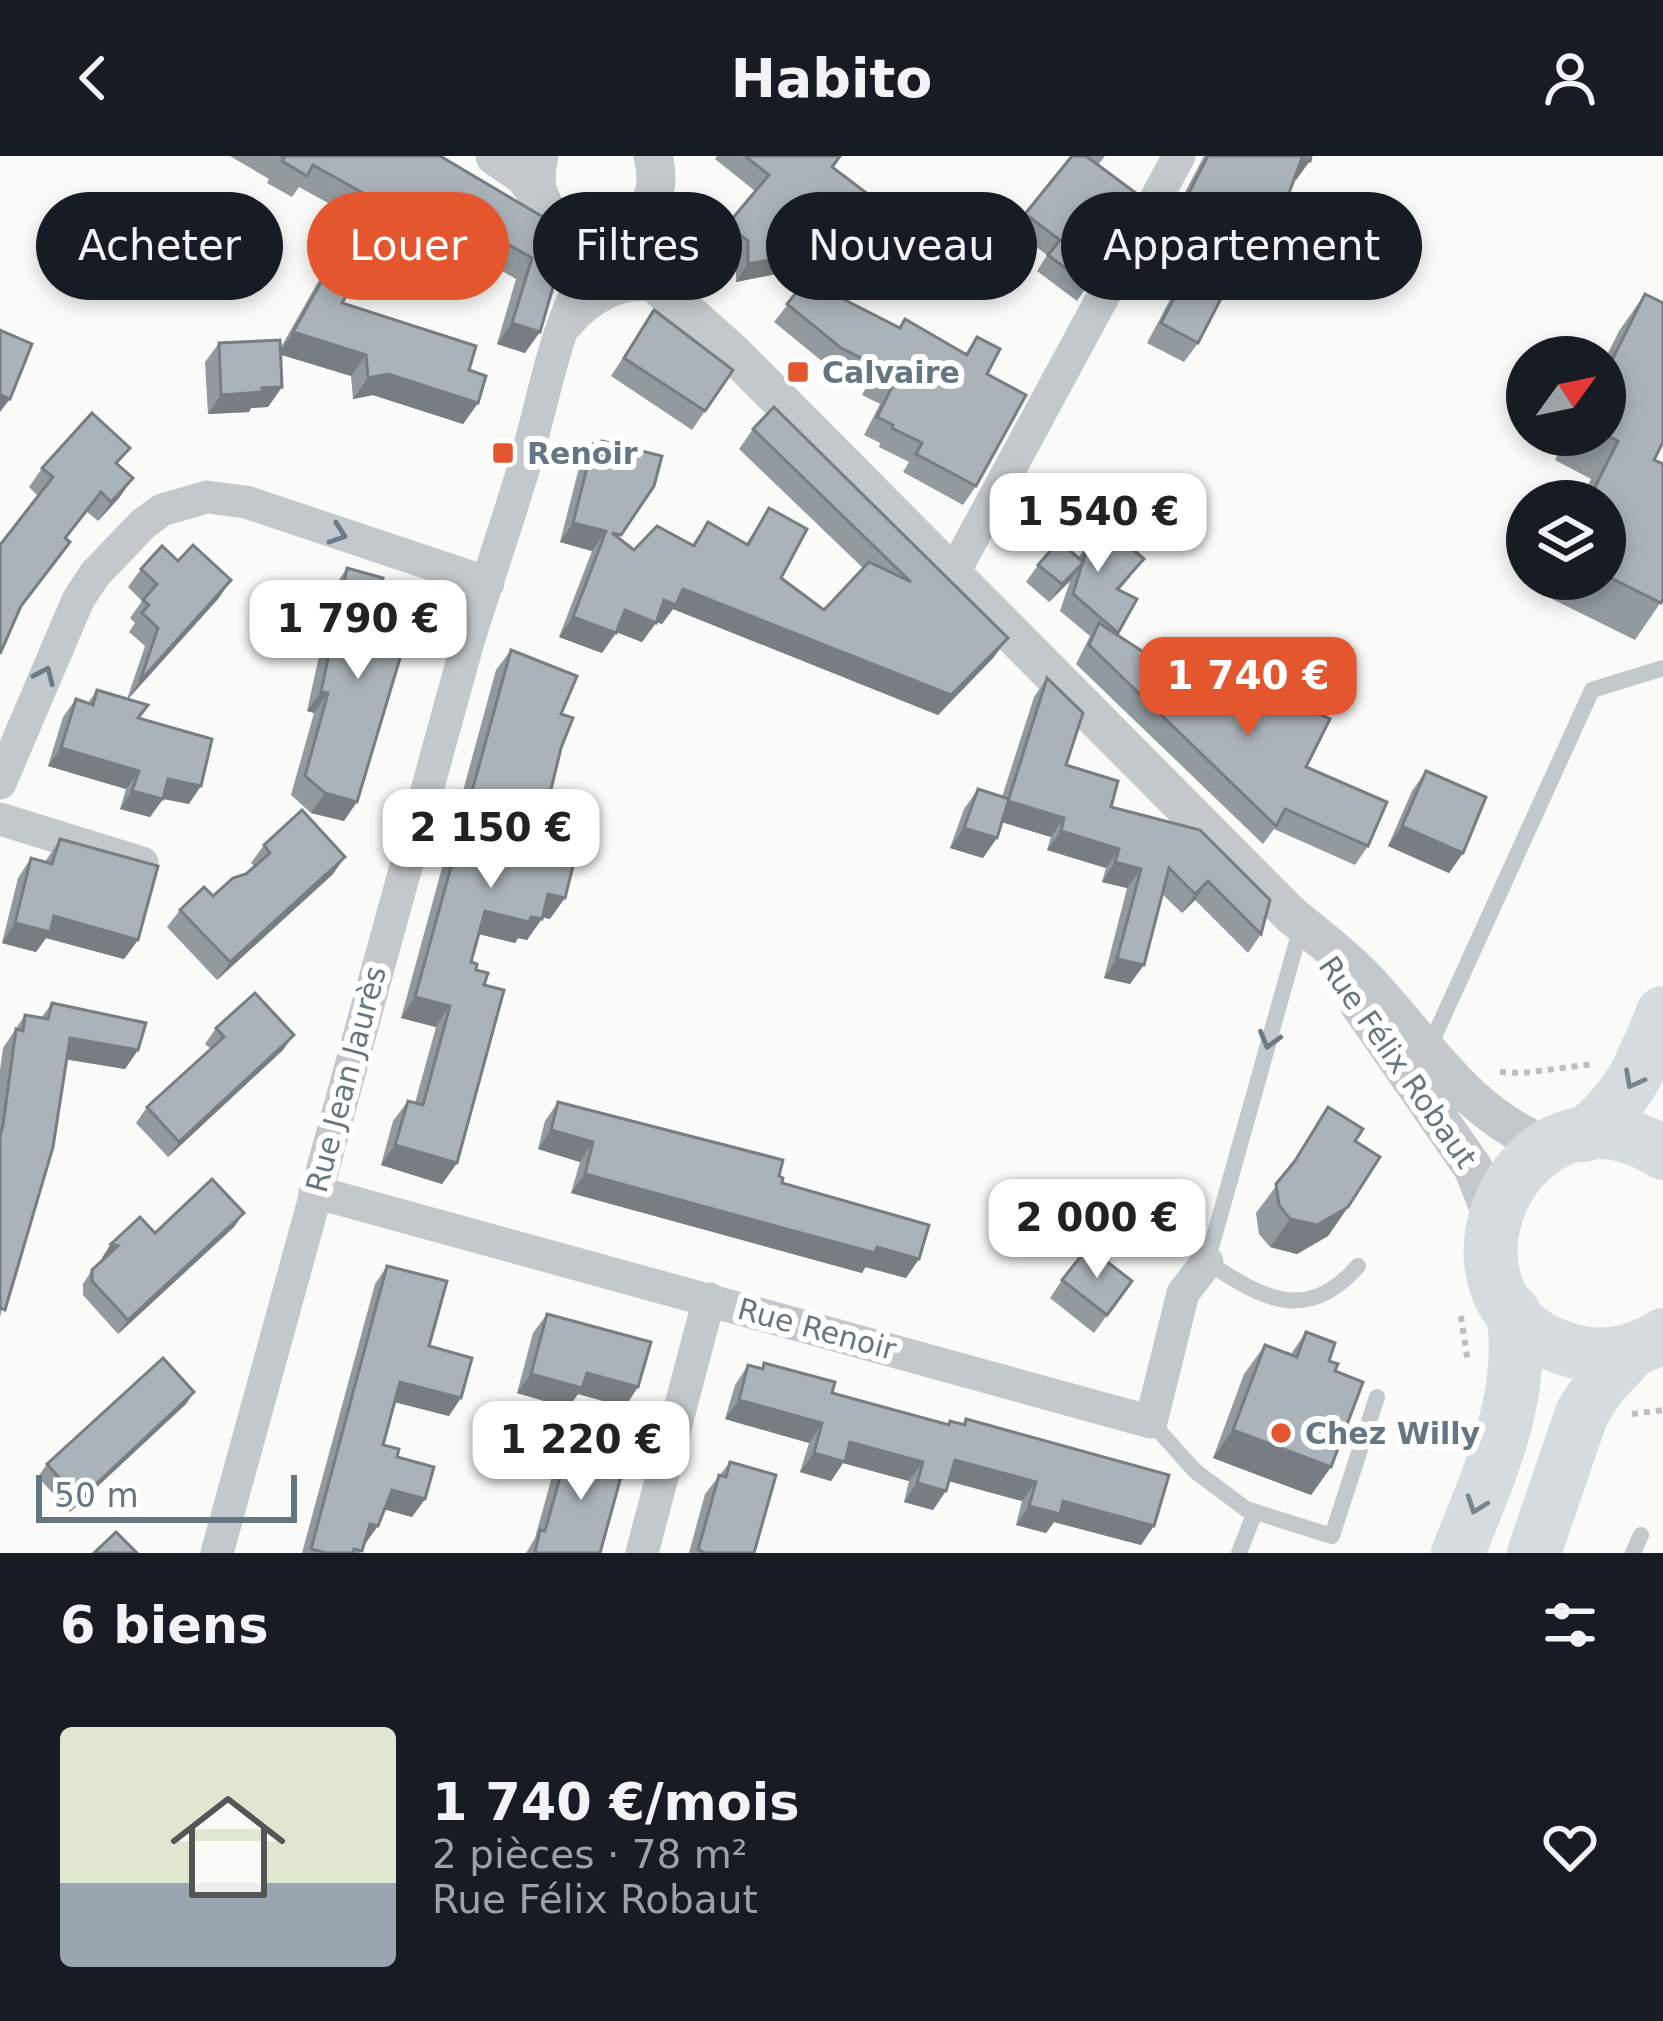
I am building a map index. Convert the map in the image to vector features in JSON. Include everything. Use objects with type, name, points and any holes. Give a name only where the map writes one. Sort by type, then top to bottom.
[{"type":"highway","points":[[1648,1342],[1597,1354],[1560,1347],[1529,1329],[1499,1290],[1492,1266],[1493,1218],[1513,1176],[1617,1107],[1631,1087],[1663,1013]]},
{"type":"highway","points":[[1567,1140],[1633,1138],[1663,1153]]},
{"type":"highway","points":[[1457,1553],[1512,1394],[1517,1352],[1513,1311]]},
{"type":"highway","points":[[1534,1553],[1582,1413],[1600,1384],[1648,1342]]},
{"type":"street","points":[[495,156],[524,176],[581,192]]},
{"type":"street","points":[[539,156],[536,180],[580,192]]},
{"type":"street","points":[[952,576],[1179,156]]},
{"type":"street","name":"Rue Jean Jaurès","points":[[562,330],[564,300]]},
{"type":"street","name":"Rue Jean Jaurès","points":[[217,1553],[467,645],[573,300]]},
{"type":"street","points":[[562,330],[595,300]]},
{"type":"street","name":"Rue Félix Robaut","points":[[674,300],[732,352],[1295,921],[1366,980],[1491,1115],[1516,1133],[1567,1140]]},
{"type":"street","name":"Rue Félix Robaut","points":[[694,300],[732,352]]},
{"type":"street","points":[[0,783],[87,586],[142,524],[177,503],[207,497],[245,502],[488,583]]},
{"type":"street","points":[[0,819],[142,863]]},
{"type":"street","name":"Rue Félix Robaut","points":[[1295,921],[1473,1168],[1493,1218]]},
{"type":"street","name":"Rue Renoir","points":[[315,1192],[1151,1422]]},
{"type":"street","points":[[1151,1422],[1183,1293],[1208,1262]]},
{"type":"street","points":[[642,1553],[709,1299]]},
{"type":"lane","points":[[1428,1051],[1592,690],[1663,668]]},
{"type":"lane","points":[[1295,921],[1208,1262],[1250,1290],[1302,1301],[1333,1290],[1358,1266]]},
{"type":"lane","points":[[1151,1422],[1195,1471],[1255,1512],[1329,1545],[1377,1397]]},
{"type":"lane","points":[[1239,1553],[1255,1512]]},
{"type":"path","points":[[1486,1071],[1523,1073],[1604,1064]]},
{"type":"building","points":[[281,156],[440,156],[501,192],[361,192],[313,165],[307,176]]},
{"type":"building","points":[[745,156],[840,156],[832,167],[865,192],[766,192],[766,261],[748,264],[742,207],[769,175]]},
{"type":"building","points":[[1072,156],[1086,156],[1134,192],[1061,192],[1061,265],[1048,255],[1060,240],[1037,223],[1037,199]]},
{"type":"building","points":[[1208,156],[1311,156],[1310,161],[1302,158],[1289,192],[1189,192]]},
{"type":"building","points":[[509,197],[533,211],[533,300],[549,300],[540,332],[512,323],[532,258],[509,245]]},
{"type":"building","points":[[1645,294],[1663,303],[1663,442],[1654,460],[1663,464],[1661,603],[1626,586],[1626,480],[1598,480],[1610,456],[1626,456],[1624,336]]},
{"type":"building","points":[[311,300],[344,300],[476,346],[469,370],[486,376],[478,403],[388,374],[368,378],[366,355],[293,332]]},
{"type":"building","points":[[790,300],[845,300],[900,328],[905,319],[967,355],[977,337],[1000,349],[987,374],[1026,395],[976,486],[916,454],[922,443],[877,417],[893,385],[875,376],[880,367],[841,348],[787,304]]},
{"type":"building","points":[[1173,300],[1220,300],[1198,343],[1161,323]]},
{"type":"building","points":[[654,310],[733,370],[705,411],[624,358]]},
{"type":"building","points":[[0,330],[32,344],[10,399],[0,395]]},
{"type":"building","points":[[280,340],[282,387],[221,395],[219,343]]},
{"type":"building","points":[[774,407],[1008,638],[951,695],[683,589],[676,605],[664,600],[656,623],[625,610],[616,633],[573,617],[606,531],[573,523],[593,444],[600,446],[602,441],[662,456],[654,486],[621,535],[612,533],[634,550],[657,526],[694,546],[708,522],[748,545],[769,508],[807,529],[781,578],[824,610],[869,562],[911,582],[753,429]]},
{"type":"building","points":[[92,413],[130,448],[116,463],[133,478],[111,502],[101,492],[65,538],[70,542],[21,606],[0,654],[0,545],[53,477],[42,468]]},
{"type":"building","points":[[1105,525],[1144,559],[1117,589],[1137,599],[1118,633],[1073,594],[1082,564],[1062,584],[1038,565],[1059,541],[1083,562],[1088,544]]},
{"type":"building","points":[[193,545],[231,580],[140,681],[158,628],[142,613],[149,605],[143,600],[157,584],[141,569],[162,546],[178,561]]},
{"type":"building","points":[[347,568],[383,578],[380,587],[418,598],[357,802],[325,793],[305,776],[328,693],[321,692]]},
{"type":"building","points":[[1099,623],[1157,661],[1165,653],[1194,682],[1200,677],[1214,692],[1223,672],[1238,684],[1242,675],[1330,719],[1306,767],[1387,802],[1368,846],[1285,809],[1276,826],[1089,645]]},
{"type":"building","points":[[511,650],[577,676],[561,714],[573,718],[547,806],[559,810],[547,855],[574,862],[565,898],[548,894],[542,919],[531,917],[529,922],[485,911],[471,962],[477,964],[476,970],[488,973],[484,985],[504,990],[457,1163],[395,1145],[408,1101],[423,1105],[450,1006],[415,997]]},
{"type":"building","points":[[1047,678],[1083,713],[1066,765],[1118,781],[1111,807],[1200,830],[1270,900],[1261,934],[1208,881],[1195,894],[1169,868],[1144,965],[1117,959],[1141,869],[1115,862],[1119,849],[1061,831],[1064,818],[1008,801]]},
{"type":"building","points":[[97,690],[148,705],[138,718],[212,739],[201,786],[168,779],[163,799],[132,791],[139,771],[61,748],[76,699],[93,705]]},
{"type":"building","points":[[1426,771],[1486,797],[1463,853],[1402,826]]},
{"type":"building","points":[[978,789],[1009,799],[997,838],[964,828]]},
{"type":"building","points":[[302,810],[345,857],[230,962],[180,910],[204,887],[213,896],[233,878],[246,874],[270,853],[264,845]]},
{"type":"building","points":[[60,839],[158,866],[138,940],[54,916],[50,932],[15,923],[31,858],[52,864]]},
{"type":"building","points":[[255,993],[294,1035],[179,1142],[147,1107],[224,1037],[216,1028]]},
{"type":"building","points":[[52,1003],[146,1023],[138,1050],[70,1038],[53,1147],[5,1310],[0,1308],[0,1137],[16,1029],[23,1031],[25,1015],[48,1019]]},
{"type":"building","points":[[558,1102],[783,1160],[782,1183],[929,1225],[919,1259],[877,1247],[875,1253],[585,1174],[593,1142],[551,1130]]},
{"type":"building","points":[[1328,1107],[1363,1129],[1355,1141],[1380,1157],[1348,1207],[1317,1225],[1290,1219],[1279,1205],[1276,1184]]},
{"type":"building","points":[[212,1179],[244,1213],[128,1320],[92,1281],[92,1270],[140,1217],[155,1233]]},
{"type":"building","points":[[1088,1247],[1132,1281],[1107,1315],[1062,1280]]},
{"type":"building","points":[[387,1266],[447,1281],[429,1346],[472,1358],[461,1398],[400,1382],[383,1445],[399,1449],[397,1457],[434,1467],[425,1499],[392,1490],[378,1526],[370,1524],[362,1551],[326,1553],[311,1549]]},
{"type":"building","points":[[547,1314],[651,1342],[638,1387],[587,1373],[582,1388],[531,1374]]},
{"type":"building","points":[[1306,1332],[1335,1343],[1329,1361],[1338,1364],[1335,1371],[1363,1382],[1331,1467],[1233,1430],[1265,1345],[1297,1357]]},
{"type":"building","points":[[163,1358],[194,1392],[79,1500],[47,1464]]},
{"type":"building","points":[[764,1363],[835,1382],[832,1393],[949,1425],[950,1421],[965,1425],[966,1419],[1169,1475],[1154,1526],[1063,1501],[1060,1514],[1029,1506],[1036,1482],[955,1460],[946,1491],[917,1483],[923,1462],[850,1442],[845,1462],[814,1453],[822,1423],[739,1400],[748,1365],[763,1369]]},
{"type":"building","points":[[570,1442],[619,1457],[615,1471],[622,1473],[600,1553],[535,1553],[540,1530],[545,1531]]},
{"type":"building","points":[[730,1462],[776,1475],[754,1553],[705,1553],[698,1550],[719,1475],[726,1477]]},
{"type":"building","points":[[116,1532],[137,1553],[94,1553]]},
{"type":"place","name":"Calvaire","points":[[798,372]]},
{"type":"place","name":"Renoir","points":[[503,453]]},
{"type":"place","name":"Chez Willy","points":[[1281,1433]]}]
